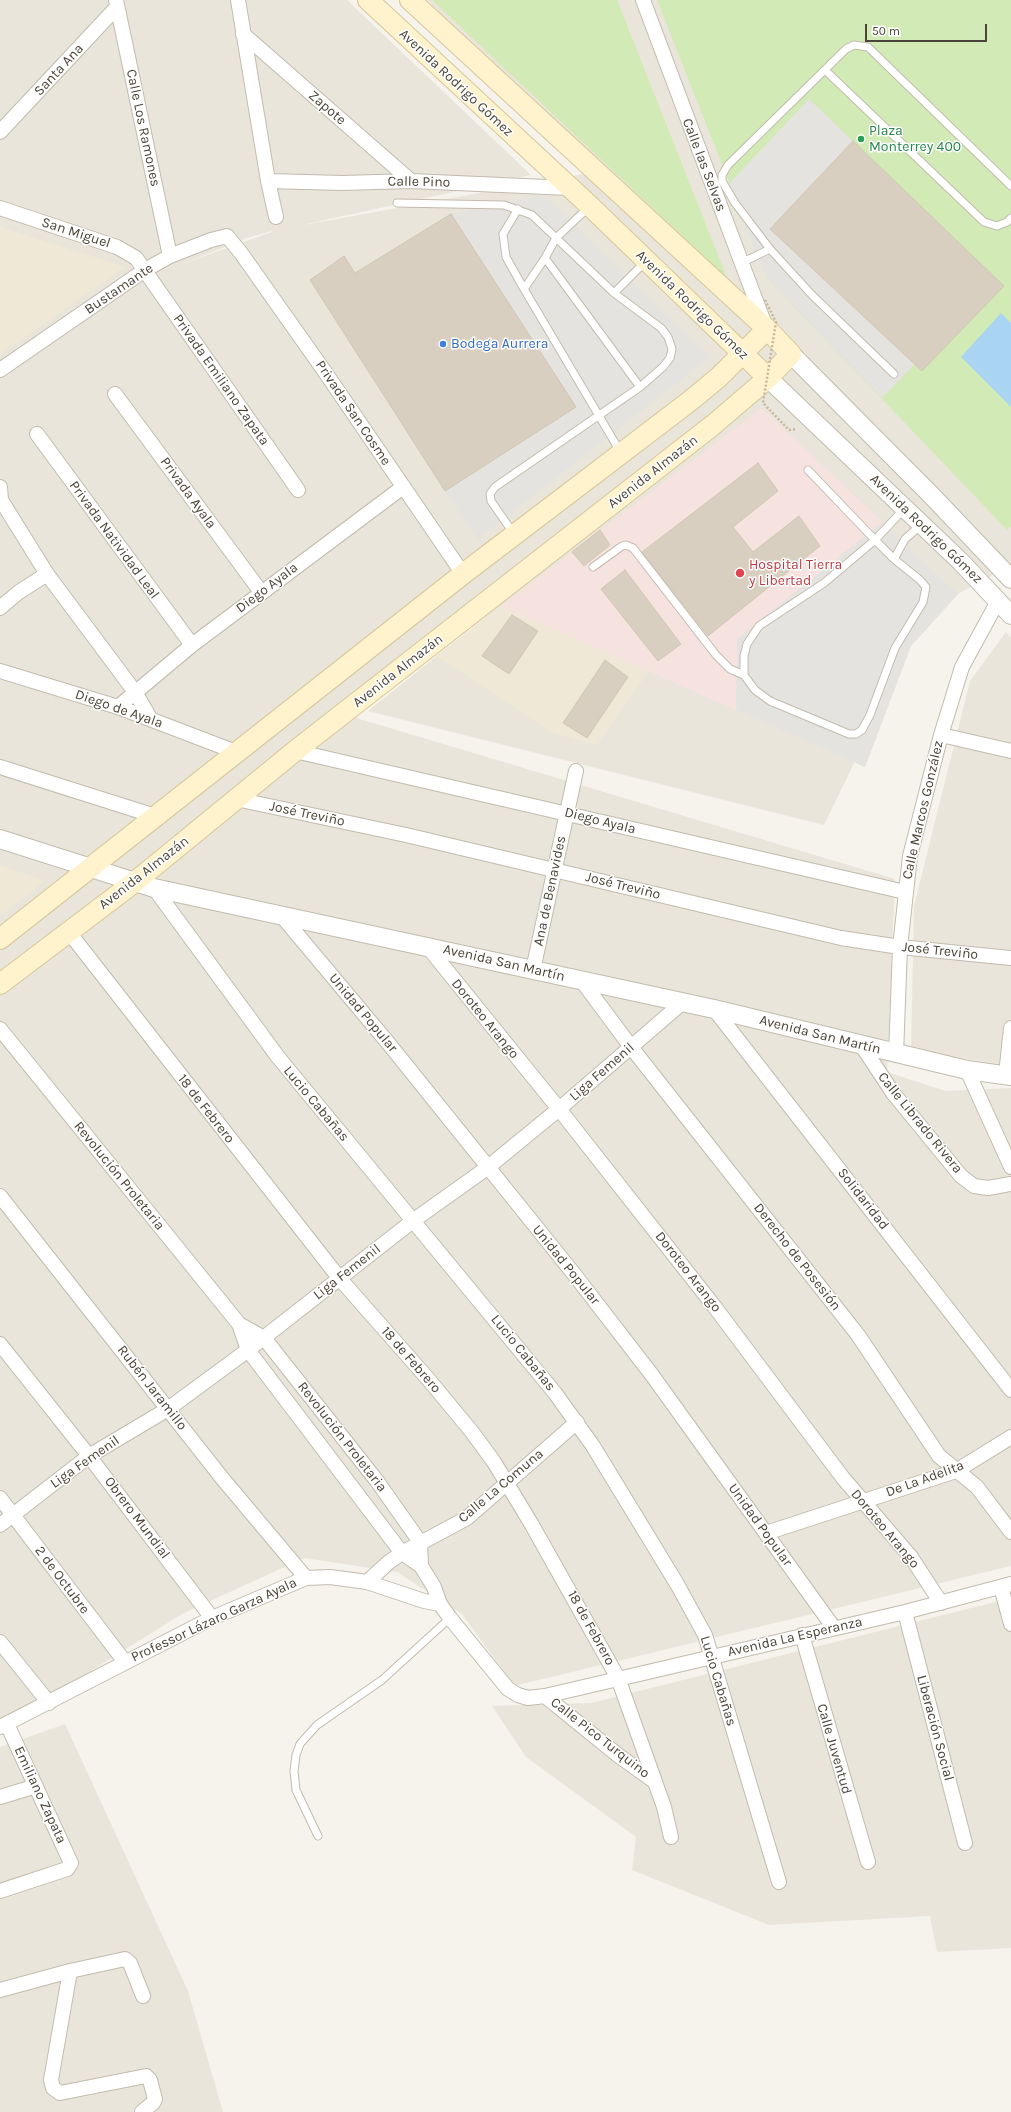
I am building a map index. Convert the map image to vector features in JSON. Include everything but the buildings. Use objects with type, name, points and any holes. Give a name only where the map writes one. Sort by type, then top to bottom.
[{"type":"main road","name":"Avenida Rodrigo Gómez","points":[[368,0],[590,206],[768,378]]},
{"type":"main road","name":"Avenida Rodrigo Gómez","points":[[410,0],[767,329],[791,354]]},
{"type":"main road","points":[[0,939],[463,574],[515,536],[690,401],[743,354],[767,329]]},
{"type":"main road","name":"Avenida Almazán","points":[[0,984],[136,881],[295,751],[707,430],[768,378],[791,354]]},
{"type":"street","points":[[238,0],[268,181],[276,217]]},
{"type":"street","name":"Calle las Selvas","points":[[643,0],[716,179],[741,263],[767,329]]},
{"type":"street","name":"Santa Ana","points":[[0,132],[116,4]]},
{"type":"street","name":"Calle Los Ramones","points":[[116,4],[170,256]]},
{"type":"street","name":"Zapote","points":[[243,34],[411,181]]},
{"type":"street","name":"Calle Pino","points":[[268,181],[342,183],[411,181],[570,188]]},
{"type":"street","name":"San Miguel","points":[[0,208],[117,247],[136,258],[145,270]]},
{"type":"street","name":"Bustamante","points":[[0,370],[145,270],[170,256],[224,236],[230,239],[241,253]]},
{"type":"street","name":"Privada San Cosme","points":[[241,253],[326,372],[463,574]]},
{"type":"street","name":"Privada Emiliano Zapata","points":[[145,270],[298,490]]},
{"type":"street","name":"Avenida Rodrigo Gómez","points":[[791,354],[939,503],[1011,579]]},
{"type":"street","name":"Avenida Rodrigo Gómez","points":[[768,378],[921,524],[1011,615]]},
{"type":"street","name":"Privada Ayala","points":[[115,394],[261,592]]},
{"type":"street","name":"Privada Natividad Leal","points":[[37,434],[192,645]]},
{"type":"street","name":"Diego Ayala","points":[[118,707],[134,692],[192,645],[403,487]]},
{"type":"street","points":[[0,496],[47,574],[134,692],[150,718]]},
{"type":"street","points":[[0,608],[19,592],[47,574]]},
{"type":"street","name":"Calle Marcos González","points":[[896,1055],[900,947],[905,892],[920,814],[941,735],[962,667],[998,601]]},
{"type":"street","name":"Diego de Ayala","points":[[0,671],[118,707],[236,752]]},
{"type":"street","points":[[941,735],[1011,751]]},
{"type":"street","name":"Diego Ayala","points":[[295,751],[905,892]]},
{"type":"street","points":[[0,767],[155,816]]},
{"type":"street","name":"Ana de Benavides","points":[[533,970],[576,771]]},
{"type":"street","name":"José Treviño","points":[[236,799],[406,835],[554,869],[841,938],[900,947],[1011,958]]},
{"type":"street","name":"Avenida San Martín","points":[[0,839],[136,881],[154,888],[714,1009],[896,1055],[967,1070],[1008,1076]]},
{"type":"street","name":"Lucio Cabañas","points":[[154,888],[278,1057],[414,1220],[577,1422],[696,1617],[705,1635],[779,1882]]},
{"type":"street","name":"Unidad Popular","points":[[281,915],[389,1044],[487,1168],[574,1274],[647,1369],[834,1628]]},
{"type":"street","name":"18 de Febrero","points":[[68,931],[340,1278],[472,1432],[507,1483],[618,1678],[664,1807],[672,1837]]},
{"type":"street","name":"Doroteo Arango","points":[[427,946],[559,1109],[714,1306],[818,1446],[863,1502],[911,1557],[941,1603]]},
{"type":"street","name":"Derecho de Posesión","points":[[582,981],[631,1047],[858,1335],[939,1456],[977,1487],[1011,1532]]},
{"type":"street","name":"Liga Femenil","points":[[0,1525],[89,1456],[168,1409],[264,1338],[414,1220],[487,1168],[559,1109],[682,1003]]},
{"type":"street","name":"Solidaridad","points":[[714,1009],[1011,1390]]},
{"type":"street","points":[[1008,1076],[1011,1028]]},
{"type":"street","name":"Revolución Proletaria","points":[[0,1029],[239,1324],[248,1350],[402,1553],[421,1566],[434,1588],[440,1604],[508,1689]]},
{"type":"street","name":"Calle Librado Rivera","points":[[862,1046],[893,1093],[961,1176],[974,1186],[988,1188],[1011,1184]]},
{"type":"street","points":[[967,1070],[1010,1162]]},
{"type":"street","name":"Rubén Jaramillo","points":[[0,1196],[168,1409],[306,1578]]},
{"type":"street","name":"Revolución Proletaria","points":[[239,1324],[264,1338],[376,1481],[420,1542],[421,1566]]},
{"type":"street","name":"Obrero Mundial","points":[[0,1344],[89,1456],[212,1618]]},
{"type":"street","name":"Calle La Comuna","points":[[367,1582],[389,1562],[402,1553],[467,1518],[577,1422]]},
{"type":"street","name":"De La Adelita","points":[[766,1533],[956,1471],[1011,1437]]},
{"type":"street","name":"2 de Octubre","points":[[0,1498],[124,1662]]},
{"type":"street","name":"Professor Lázaro Garza Ayala","points":[[4,1726],[124,1662],[212,1618],[306,1578],[330,1577],[367,1582],[424,1601],[440,1604]]},
{"type":"street","points":[[1006,1585],[1011,1624]]},
{"type":"street","name":"Avenida La Esperanza","points":[[508,1689],[518,1695],[528,1698],[545,1696],[905,1612],[1006,1585]]},
{"type":"street","name":"Liberación Social","points":[[905,1612],[965,1843]]},
{"type":"street","name":"Calle Juventud","points":[[802,1635],[868,1862]]},
{"type":"street","points":[[0,1642],[49,1703]]},
{"type":"street","name":"Calle Pico Turquino","points":[[545,1696],[619,1756],[654,1781]]},
{"type":"street","name":"Emiliano Zapata","points":[[0,1891],[70,1866],[70,1861],[36,1786],[4,1726]]},
{"type":"street","points":[[0,1797],[36,1786]]},
{"type":"street","points":[[0,1990],[70,1971],[127,1959],[143,1996]]},
{"type":"street","points":[[70,1971],[51,2080],[53,2088],[60,2093],[146,2076],[150,2080],[155,2099],[153,2103],[142,2112]]},
{"type":"lane","points":[[894,374],[812,295],[770,249],[735,203],[722,181],[716,179],[846,49],[854,45],[868,47],[1011,186]]},
{"type":"lane","points":[[825,70],[984,222],[997,226],[1007,222],[1011,218]]},
{"type":"lane","points":[[398,203],[504,205],[532,215],[614,293],[661,328],[668,337],[672,349],[670,358],[663,367],[640,387],[495,487],[490,494],[491,501],[515,536]]},
{"type":"lane","points":[[524,288],[545,258],[556,238],[590,206]]},
{"type":"lane","points":[[518,209],[503,234],[506,257],[622,454]]},
{"type":"lane","points":[[741,263],[770,249]]},
{"type":"lane","points":[[545,258],[640,387]]},
{"type":"lane","points":[[614,293],[647,261]]},
{"type":"lane","points":[[594,568],[622,546],[626,545],[633,548],[716,655],[730,669],[744,675],[755,690],[770,701],[849,734],[856,734],[862,730],[870,715],[895,648],[925,595],[926,587],[920,580],[894,559],[808,470]]},
{"type":"lane","points":[[744,675],[744,656],[746,644],[754,631],[824,583],[875,540],[904,508]]},
{"type":"lane","points":[[894,559],[906,539],[921,524]]},
{"type":"lane","points":[[318,1836],[296,1790],[294,1772],[296,1755],[300,1744],[317,1725],[382,1680],[450,1618]]},
{"type":"path","points":[[765,300],[776,322],[763,404],[789,430]]},
{"type":"shaded area","points":[[0,0],[347,0],[531,175],[298,226],[600,171],[427,0],[1011,0],[1011,565],[958,594],[911,646],[824,825],[368,711],[497,608],[353,717],[895,879],[887,1072],[946,1091],[1011,1088],[1011,1566],[514,1686],[462,1614],[397,1572],[304,1558],[182,1614],[81,1677],[0,1718]],"holes":[[[272,232],[182,264],[250,237]]]},
{"type":"shaded area","points":[[809,99],[853,141],[770,229],[915,364],[882,398],[767,278],[727,186]]},
{"type":"shaded area","points":[[545,195],[710,357],[478,539],[445,491],[576,407],[451,214]]},
{"type":"shaded area","points":[[0,227],[125,267],[0,355]]},
{"type":"shaded area","name":"Hospital Tierra y Libertad","points":[[762,408],[958,594],[911,646],[865,767],[501,606]]},
{"type":"shaded area","points":[[882,522],[958,594],[911,646],[865,767],[736,710],[737,639]]},
{"type":"shaded area","points":[[501,606],[649,671],[597,745],[553,733],[436,656]]},
{"type":"shaded area","points":[[1006,632],[1011,638],[1011,1066],[911,1050],[914,906],[970,681]]},
{"type":"shaded area","points":[[0,865],[45,881],[0,916]]},
{"type":"shaded area","points":[[1011,1598],[1011,1948],[937,1952],[930,1916],[769,1925],[632,1870],[636,1837],[526,1757],[492,1706],[591,1703]]},
{"type":"shaded area","points":[[65,1724],[188,1991],[223,2112],[0,2112],[0,1747]]},
{"type":"green space","points":[[432,0],[617,0],[727,278]]},
{"type":"green space","name":"Plaza Monterrey 400","points":[[657,0],[1011,0],[1011,527],[1007,530],[767,278]]},
{"type":"water","points":[[1001,313],[1011,323],[1011,407],[961,357]]},
{"type":"place","name":"Plaza Monterrey 400","points":[[861,139]]},
{"type":"place","name":"Bodega Aurrera","points":[[443,344]]},
{"type":"place","name":"Hospital Tierra y Libertad","points":[[740,573]]}]
